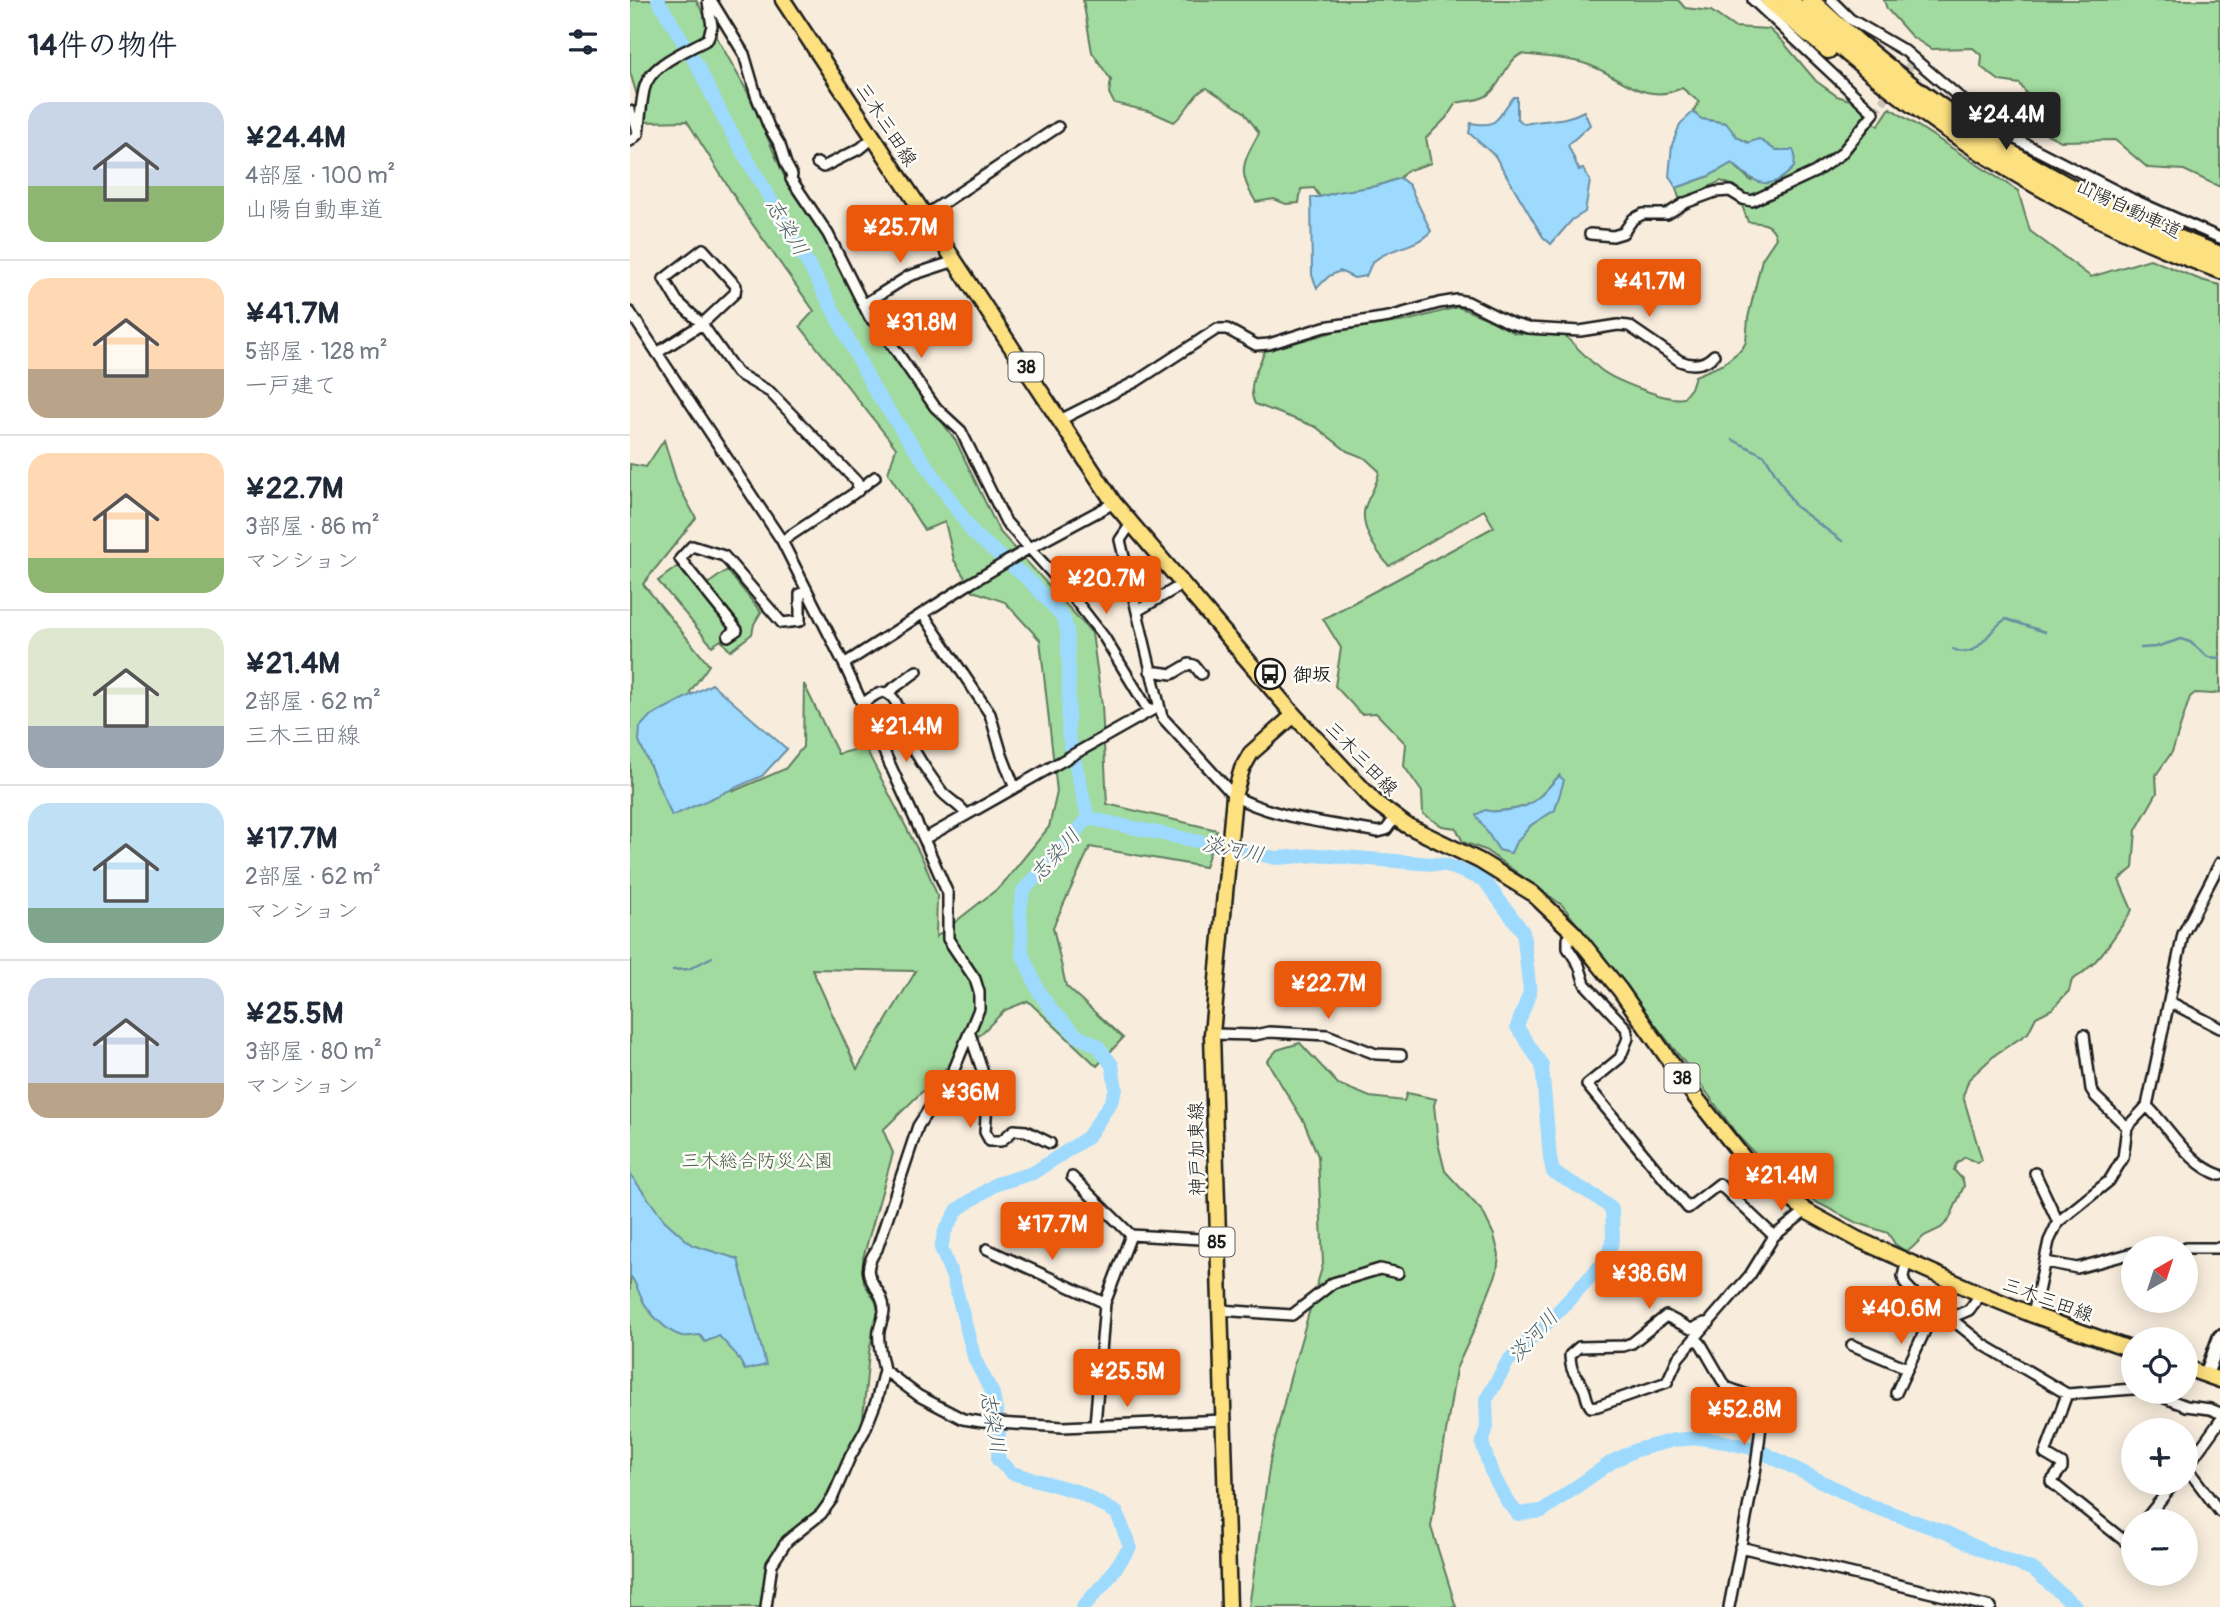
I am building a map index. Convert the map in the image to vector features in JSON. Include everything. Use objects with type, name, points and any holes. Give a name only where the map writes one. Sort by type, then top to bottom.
[{"type":"highway","points":[[1769,0],[1878,88],[1925,121],[1990,158]]},
{"type":"highway","name":"山陽自動車道","points":[[1789,0],[1842,49],[1889,87],[1990,158],[2094,216],[2146,241],[2220,270]]},
{"type":"highway","name":"山陽自動車道","points":[[1818,2],[1919,92],[2008,152],[2111,208],[2220,255]]},
{"type":"main road","name":"三木三田線","points":[[783,0],[1114,503],[1294,715],[1375,802],[1395,818],[1480,861],[1532,893],[1574,933],[1620,990],[1693,1094],[1750,1166],[1806,1211],[1857,1239],[1981,1294],[2121,1346]]},
{"type":"main road","name":"神戸加東線","points":[[1229,1607],[1212,1034],[1234,796],[1242,769],[1251,753],[1294,715]]},
{"type":"street","points":[[630,141],[638,134],[644,88],[648,78],[657,69],[708,39],[712,26],[709,0]]},
{"type":"street","points":[[709,0],[744,54],[755,95],[780,145],[791,179],[828,234],[863,305],[935,407],[961,431],[1006,522],[1069,592],[1154,709],[1234,796],[1245,802],[1288,815],[1378,832],[1386,830],[1395,818]]},
{"type":"street","points":[[1590,234],[1613,236],[1623,233],[1633,219],[1643,214],[1667,214],[1685,203],[1715,192],[1730,191],[1752,201],[1815,172],[1841,155],[1874,113],[1753,0]]},
{"type":"street","points":[[1818,2],[1905,51],[1998,130],[2090,179],[2183,224],[2220,238]]},
{"type":"street","points":[[630,111],[638,134]]},
{"type":"street","points":[[924,216],[1058,127]]},
{"type":"street","points":[[817,163],[823,167],[861,148],[873,138]]},
{"type":"street","points":[[657,354],[702,324],[735,293],[736,286],[703,249],[664,279],[677,301],[702,324],[737,373],[770,392],[857,482],[858,491]]},
{"type":"street","points":[[863,305],[909,276],[955,261]]},
{"type":"street","points":[[1059,420],[1137,381],[1217,329],[1227,330],[1256,345],[1269,344],[1324,327],[1389,317],[1458,300],[1528,328],[1580,331],[1618,325],[1629,326],[1688,364],[1704,363],[1714,355]]},
{"type":"street","points":[[630,312],[782,541],[844,664],[924,838],[948,894],[948,939],[975,979],[979,992],[979,1009],[970,1034],[953,1072],[918,1126],[877,1249],[869,1259],[873,1287],[881,1297],[884,1309],[878,1334],[884,1370],[876,1402],[828,1504],[821,1514],[787,1541],[772,1564],[766,1607]]},
{"type":"street","points":[[782,541],[875,477]]},
{"type":"street","points":[[844,664],[964,587],[1114,503]]},
{"type":"street","points":[[1131,524],[1120,540],[1150,671],[1154,709]]},
{"type":"street","points":[[728,636],[737,630],[680,559],[692,546],[724,556],[782,623],[800,621],[800,594],[806,591]]},
{"type":"street","points":[[1137,611],[1183,584]]},
{"type":"street","points":[[923,614],[990,714],[1014,786]]},
{"type":"street","points":[[1150,671],[1172,674],[1189,664],[1194,665],[1201,674]]},
{"type":"street","points":[[862,704],[882,692],[887,693],[917,671]]},
{"type":"street","points":[[887,693],[894,701],[904,729],[919,756],[944,794],[966,814]]},
{"type":"street","points":[[924,838],[1154,709]]},
{"type":"street","points":[[2033,1315],[2049,1241],[2058,1222],[2109,1181],[2117,1171],[2123,1158],[2127,1127],[2147,1106],[2183,934],[2220,863]]},
{"type":"street","points":[[1574,933],[1568,939],[1568,948],[1579,965],[1585,984],[1626,1028],[1628,1038],[1620,1058],[1587,1084],[1688,1208],[1719,1184],[1774,1236]]},
{"type":"street","points":[[2170,1002],[2220,1028]]},
{"type":"street","points":[[1212,1034],[1255,1035],[1269,1032],[1327,1035],[1376,1054],[1401,1055]]},
{"type":"street","points":[[970,1034],[988,1088],[985,1132],[989,1141],[1001,1141],[1014,1130],[1026,1131],[1050,1143]]},
{"type":"street","points":[[2084,1035],[2091,1089],[2127,1127]]},
{"type":"street","points":[[2147,1106],[2195,1159],[2210,1172],[2220,1175]]},
{"type":"street","points":[[2035,1173],[2058,1222]]},
{"type":"street","points":[[1072,1177],[1131,1235],[1217,1240]]},
{"type":"street","points":[[1710,1323],[1691,1329],[1666,1316],[1632,1343],[1623,1346],[1578,1347],[1570,1355],[1571,1372],[1583,1388],[1591,1407],[1667,1382],[1678,1358],[1710,1323],[1750,1275],[1774,1236],[1806,1211]]},
{"type":"street","points":[[1095,1425],[1105,1303],[1131,1235]]},
{"type":"street","points":[[2198,1248],[2220,1248]]},
{"type":"street","points":[[987,1249],[1105,1303]]},
{"type":"street","points":[[2046,1262],[2077,1268],[2121,1257]]},
{"type":"street","points":[[1907,1261],[1903,1276],[1905,1284],[1934,1311],[1950,1318],[1984,1345],[2067,1394],[2121,1390]]},
{"type":"street","points":[[1220,1310],[1292,1315],[1333,1283],[1380,1269],[1398,1273]]},
{"type":"street","points":[[1950,1318],[1969,1310],[1981,1294]]},
{"type":"street","points":[[1896,1393],[1934,1311]]},
{"type":"street","points":[[2215,1375],[2220,1337]]},
{"type":"street","points":[[1695,1338],[1726,1387],[1761,1400],[1763,1409],[1756,1467],[1729,1607]]},
{"type":"street","points":[[1852,1345],[1907,1368]]},
{"type":"street","points":[[884,1370],[930,1402],[962,1419],[982,1422],[1063,1427],[1224,1420]]},
{"type":"street","points":[[2067,1394],[2045,1454],[2062,1464],[2051,1482],[2121,1538]]},
{"type":"street","points":[[2181,1404],[2220,1413]]},
{"type":"street","points":[[2198,1452],[2220,1422]]},
{"type":"street","points":[[2198,1484],[2220,1512]]},
{"type":"street","points":[[2154,1509],[2165,1495]]},
{"type":"street","points":[[1740,1546],[1991,1607]]},
{"type":"green space","name":"三木総合防災公園","points":[[630,0],[696,0],[748,93],[789,187],[834,252],[862,314],[956,441],[999,531],[1092,633],[1102,705],[1107,804],[1217,830],[1205,867],[1090,847],[1053,927],[1066,986],[1123,1038],[1097,1066],[1028,1001],[1005,1010],[883,1130],[893,1153],[863,1258],[864,1283],[876,1302],[878,1311],[869,1352],[862,1429],[818,1510],[777,1546],[768,1607],[630,1607],[630,464],[646,467],[664,440],[677,483],[696,518],[643,584],[709,665],[690,692],[734,791],[785,769],[803,747],[804,684],[838,754],[865,747],[924,862],[937,895],[936,937],[1001,886],[1049,827],[1057,792],[1040,640],[1005,602],[973,591],[954,560],[945,522],[924,530],[888,473],[896,448],[800,326],[814,311],[746,215],[687,121],[645,122],[630,72]],"holes":[[[812,969],[916,971],[857,1069]]]},
{"type":"green space","points":[[1083,0],[1678,0],[1685,8],[1711,11],[1734,27],[1769,29],[1816,81],[1837,96],[1853,101],[1878,126],[1890,108],[2018,191],[2030,231],[2091,277],[2150,259],[2220,285],[2220,692],[2195,693],[2190,697],[2172,752],[2156,775],[2157,793],[2136,830],[2133,868],[2119,880],[2132,910],[2106,949],[2082,974],[2072,980],[2069,991],[2052,1009],[2036,1017],[2028,1033],[1996,1054],[1969,1079],[1963,1096],[1982,1160],[1977,1163],[1965,1157],[1956,1164],[1954,1170],[1963,1180],[1964,1186],[1949,1220],[1941,1228],[1924,1236],[1911,1249],[1905,1251],[1895,1244],[1888,1233],[1855,1222],[1808,1198],[1756,1155],[1738,1136],[1692,1072],[1562,905],[1485,850],[1463,842],[1456,828],[1442,826],[1423,814],[1422,792],[1404,766],[1406,744],[1376,713],[1361,714],[1335,686],[1341,648],[1323,619],[1494,527],[1484,510],[1389,566],[1372,541],[1364,519],[1365,507],[1377,482],[1379,471],[1365,458],[1347,451],[1316,427],[1255,404],[1252,391],[1254,377],[1265,351],[1340,330],[1406,321],[1458,307],[1515,333],[1565,336],[1608,374],[1654,394],[1683,398],[1691,388],[1695,376],[1722,365],[1742,349],[1746,342],[1748,318],[1762,259],[1776,238],[1769,226],[1748,222],[1735,186],[1721,181],[1680,201],[1676,188],[1709,176],[1732,163],[1751,181],[1775,150],[1759,139],[1748,143],[1737,137],[1725,123],[1701,119],[1693,112],[1699,102],[1682,88],[1668,93],[1643,91],[1586,64],[1521,54],[1510,63],[1490,93],[1484,97],[1456,103],[1446,118],[1426,138],[1431,163],[1406,171],[1400,178],[1377,186],[1320,197],[1314,188],[1301,189],[1299,203],[1286,204],[1274,199],[1256,202],[1246,182],[1244,167],[1259,133],[1244,112],[1207,88],[1199,93],[1174,122],[1152,112],[1114,103],[1109,93],[1111,80],[1092,52]],"holes":[[[1559,776],[1555,809],[1531,825],[1515,844],[1491,812],[1530,804]]]},
{"type":"green space","points":[[1884,0],[2220,0],[2220,187],[2184,170],[2148,168],[2115,140],[2061,141],[2047,134],[2038,112],[2020,84],[2000,81],[1981,67],[1982,56],[1973,48],[1931,49],[1911,36],[1887,9]]},
{"type":"green space","points":[[678,566],[698,591],[727,570],[761,612],[752,634],[730,651],[721,640],[712,646],[658,581]]},
{"type":"green space","points":[[1300,1043],[1338,1084],[1370,1097],[1404,1101],[1407,1093],[1436,1099],[1434,1105],[1438,1143],[1445,1171],[1483,1212],[1494,1235],[1499,1255],[1497,1272],[1456,1369],[1431,1527],[1456,1607],[1249,1607],[1270,1461],[1289,1382],[1323,1264],[1318,1156],[1304,1122],[1267,1061],[1277,1050]]},
{"type":"water","points":[[1514,97],[1517,97],[1517,118],[1524,124],[1562,119],[1584,111],[1590,125],[1568,145],[1579,170],[1583,169],[1590,181],[1585,212],[1572,220],[1551,244],[1543,237],[1495,156],[1469,133],[1471,123],[1488,124],[1498,119]]},
{"type":"water","points":[[1693,112],[1701,119],[1726,123],[1737,137],[1748,143],[1759,139],[1775,150],[1793,150],[1794,167],[1777,181],[1762,183],[1747,176],[1732,163],[1709,176],[1676,188],[1669,176],[1672,145],[1680,124]]},
{"type":"water","points":[[1400,178],[1409,185],[1431,231],[1419,240],[1381,256],[1373,262],[1366,276],[1354,278],[1340,271],[1329,276],[1317,288],[1312,275],[1311,197],[1377,186]]},
{"type":"water","points":[[712,684],[787,749],[762,776],[672,816],[639,741],[640,727],[650,716]]},
{"type":"water","points":[[1559,776],[1564,780],[1555,810],[1531,825],[1511,853],[1499,850],[1476,815],[1485,810],[1496,812],[1525,806],[1537,799]]},
{"type":"water","points":[[630,1174],[664,1220],[692,1245],[738,1259],[766,1365],[745,1370],[736,1354],[719,1336],[705,1342],[700,1335],[676,1334],[664,1326],[648,1308],[630,1276]]},
{"type":"waterway","name":"志染川","points":[[658,0],[818,281],[875,391],[974,534],[1030,581],[1063,617],[1067,630],[1069,671],[1068,733],[1088,818]]},
{"type":"waterway","points":[[1733,440],[1765,456],[1795,506],[1842,541]]},
{"type":"waterway","points":[[1953,649],[1962,652],[1976,648],[2006,619],[2045,632]]},
{"type":"waterway","points":[[2141,648],[2156,647],[2181,639],[2190,642],[2208,657],[2220,658]]},
{"type":"waterway","name":"淡河川","points":[[1088,818],[1276,858],[1318,855],[1446,865],[1484,880],[1523,932],[1530,992],[1517,1027],[1542,1065],[1553,1172],[1612,1209],[1613,1239],[1606,1260],[1508,1361],[1486,1400],[1487,1427],[1482,1443],[1491,1471],[1507,1501],[1518,1514],[1542,1511],[1613,1461],[1636,1450],[1674,1440],[1699,1438],[1725,1442],[1756,1449],[1869,1505],[1947,1533],[1988,1553],[2034,1570],[2076,1607]]},
{"type":"waterway","name":"志染川","points":[[1083,1607],[1108,1579],[1130,1547],[1117,1513],[1079,1492],[1012,1473],[998,1460],[999,1429],[993,1394],[975,1360],[953,1278],[941,1248],[945,1231],[958,1209],[996,1184],[1033,1173],[1088,1137],[1111,1102],[1116,1089],[1112,1065],[1097,1045],[1079,1037],[1053,1012],[1039,992],[1022,953],[1020,910],[1023,891],[1088,818]]},
{"type":"waterway","points":[[673,970],[689,969],[712,957]]},
{"type":"tunnel","points":[[1874,113],[1915,59]]},
{"type":"place","name":"御坂","points":[[1270,674]]}]
